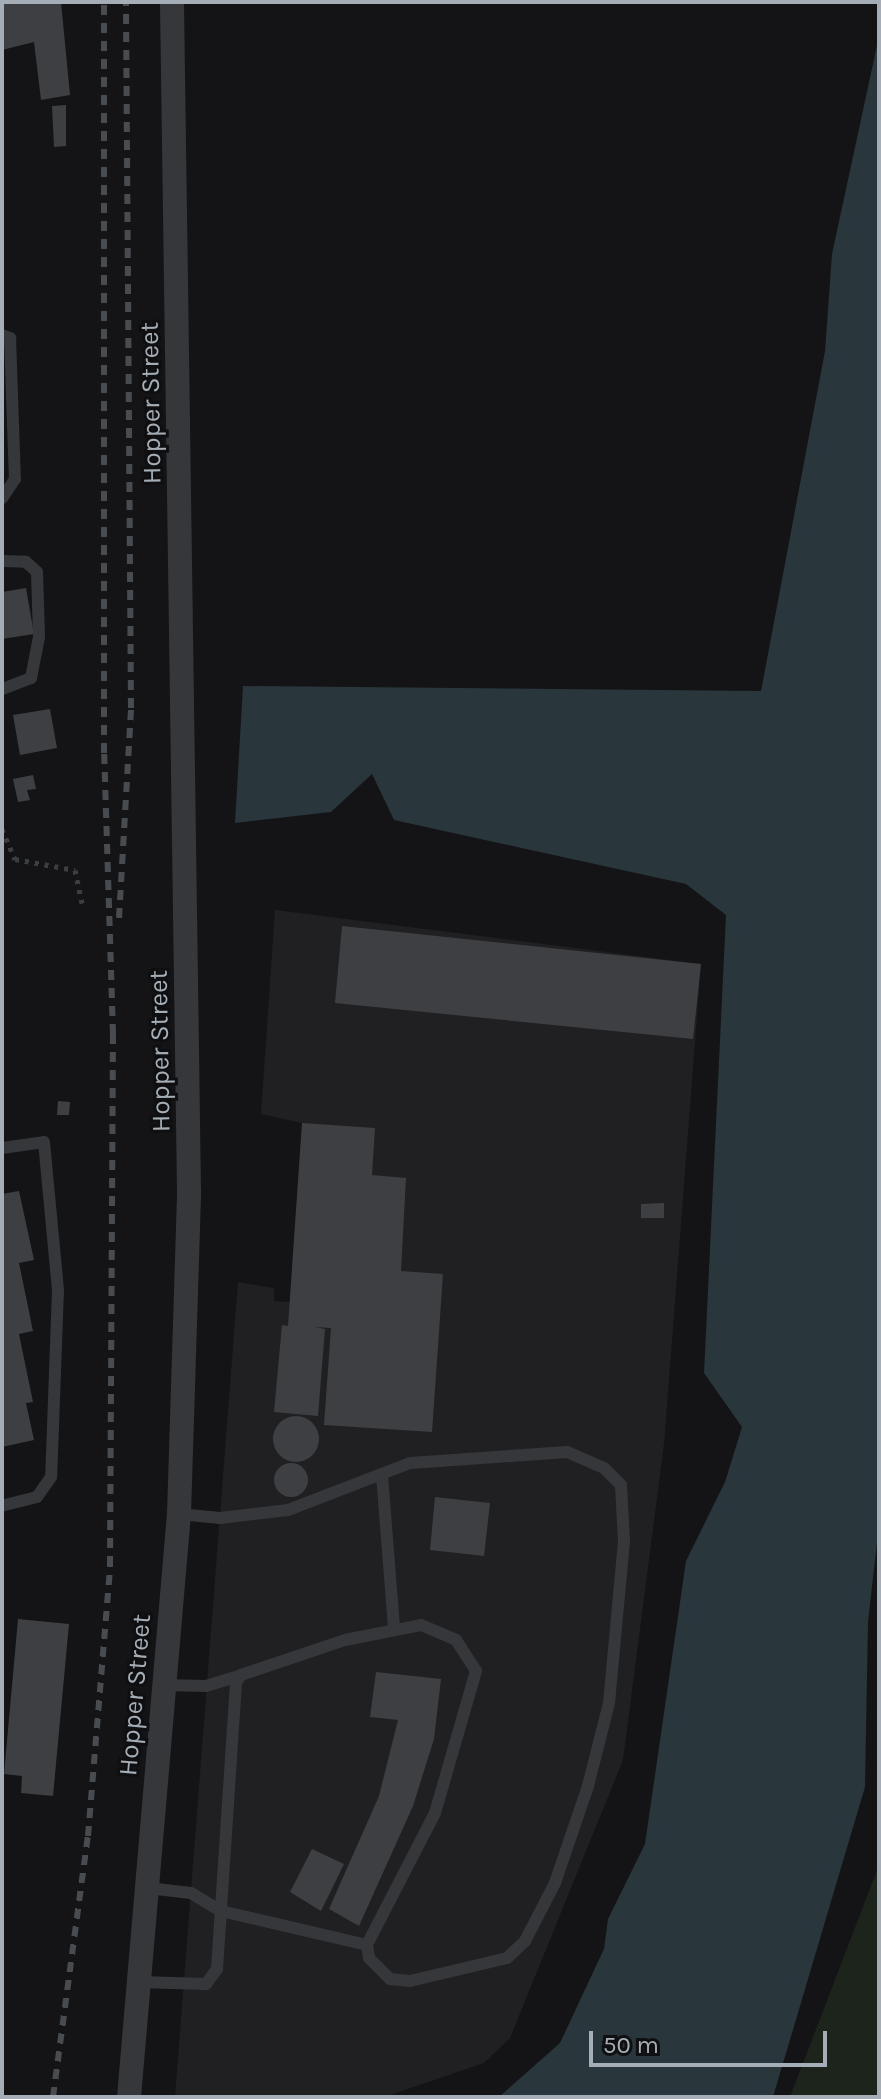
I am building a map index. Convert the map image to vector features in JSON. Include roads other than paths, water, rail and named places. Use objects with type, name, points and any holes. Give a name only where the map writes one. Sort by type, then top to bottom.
[{"type":"street","name":"Hopper Street","points":[[129,2097],[179,1514],[189,1191],[172,2]]},
{"type":"lane","points":[[2,335],[10,338],[15,479],[2,498]]},
{"type":"lane","points":[[2,561],[26,562],[37,572],[39,637],[31,678],[2,689]]},
{"type":"lane","points":[[2,1148],[44,1142],[58,1290],[51,1477],[37,1497],[2,1506]]},
{"type":"lane","points":[[164,1685],[206,1686],[394,1628],[421,1625],[456,1640],[476,1671],[435,1813],[367,1945],[377,1971],[410,1981],[507,1958],[525,1941],[564,1855],[609,1703],[624,1541],[621,1485],[604,1468],[567,1452],[410,1463],[288,1510],[220,1518],[179,1514]]},
{"type":"lane","points":[[382,1475],[394,1628]]},
{"type":"lane","points":[[139,1982],[183,1987],[212,1978],[217,1969],[236,1682],[241,1675]]},
{"type":"lane","points":[[148,1888],[191,1893],[221,1911],[367,1945]]},
{"type":"railway","points":[[53,2097],[88,1836],[110,1566],[113,1034],[104,753],[104,2]]},
{"type":"railway","points":[[119,918],[131,708],[126,2]]}]
